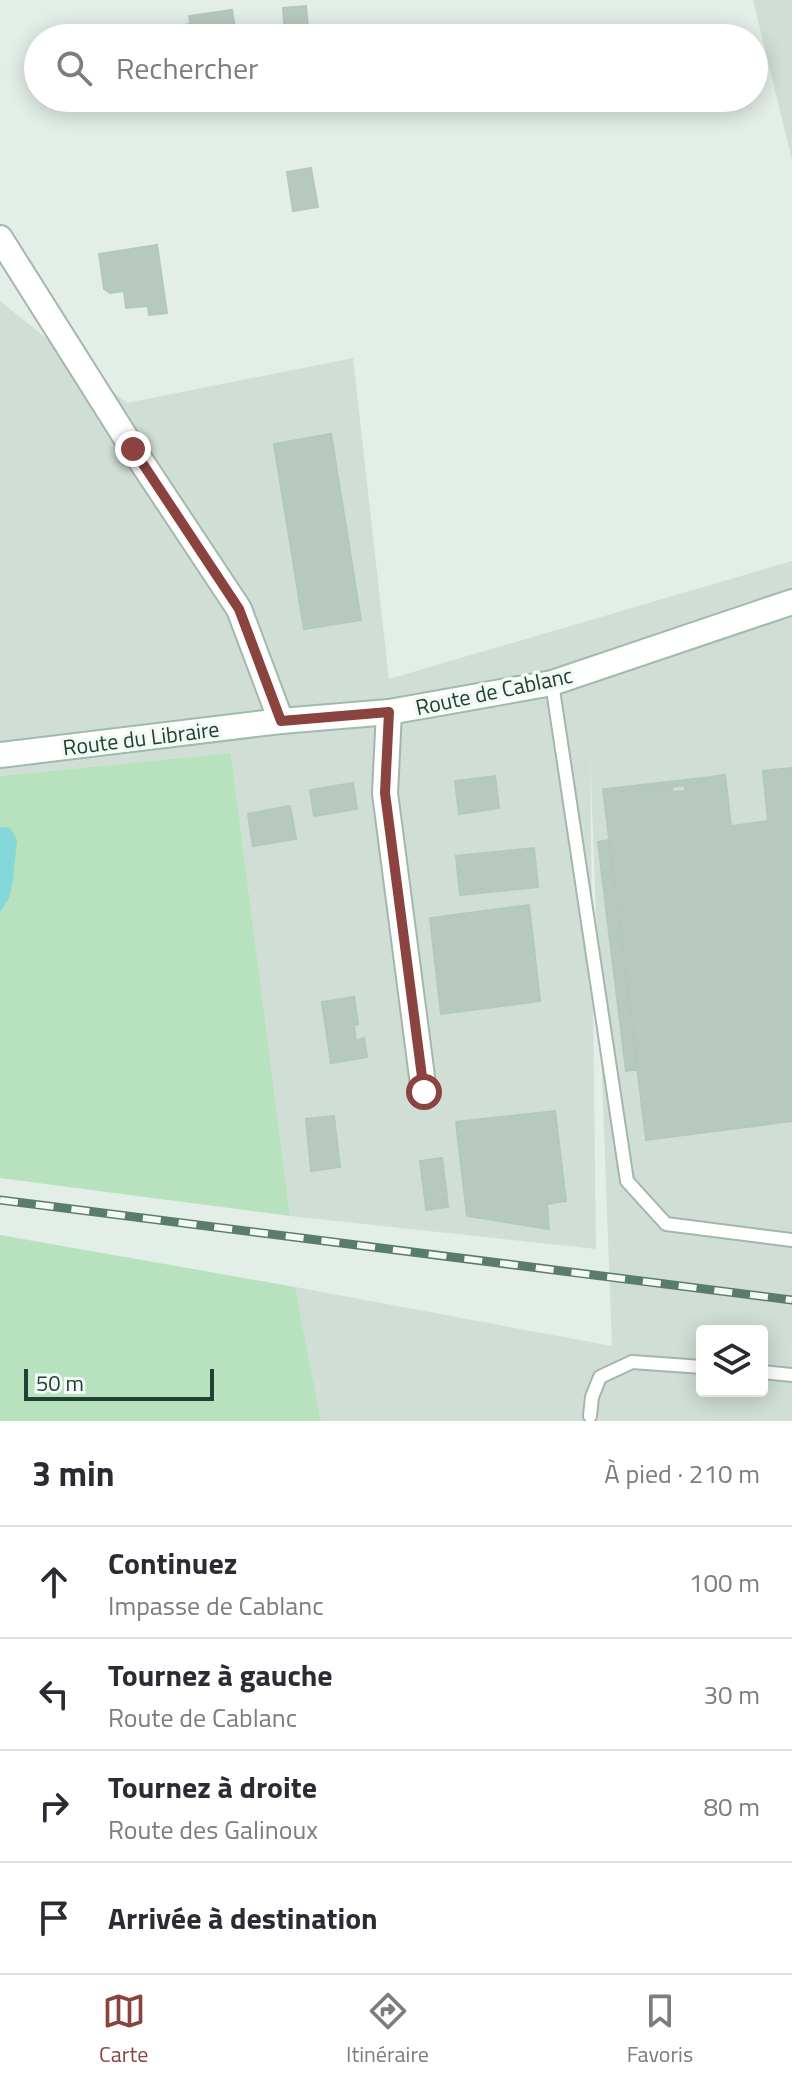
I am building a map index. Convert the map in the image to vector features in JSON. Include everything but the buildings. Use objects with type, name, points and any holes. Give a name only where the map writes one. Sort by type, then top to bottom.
[{"type":"street","points":[[0,238],[133,449],[239,609],[281,721]]},
{"type":"street","name":"Route de Cablanc","points":[[281,721],[389,712],[552,683],[792,602]]},
{"type":"street","points":[[389,712],[385,793],[424,1092]]},
{"type":"street","name":"Route du Libraire","points":[[0,755],[281,721]]},
{"type":"lane","points":[[552,683],[627,1181],[666,1224],[792,1240]]},
{"type":"lane","points":[[590,1416],[592,1397],[600,1377],[632,1362],[696,1367]]},
{"type":"lane","points":[[768,1373],[792,1375]]},
{"type":"shaded area","points":[[753,0],[792,0],[792,160],[768,62],[768,24],[759,24]]},
{"type":"shaded area","points":[[0,301],[127,403],[353,358],[389,679],[792,561],[792,1421],[321,1421],[295,1287],[612,1346],[590,753],[596,1249],[290,1216],[231,753],[0,776]]},
{"type":"green space","points":[[231,753],[290,1216],[0,1178],[0,776]]},
{"type":"green space","points":[[0,1235],[295,1287],[321,1421],[0,1421]]},
{"type":"water","points":[[0,827],[10,828],[17,840],[9,898],[0,912]]},
{"type":"railway","points":[[0,1200],[792,1300]]},
{"type":"route","points":[[133,449],[239,609],[281,721],[389,712],[385,793],[424,1092]]}]
